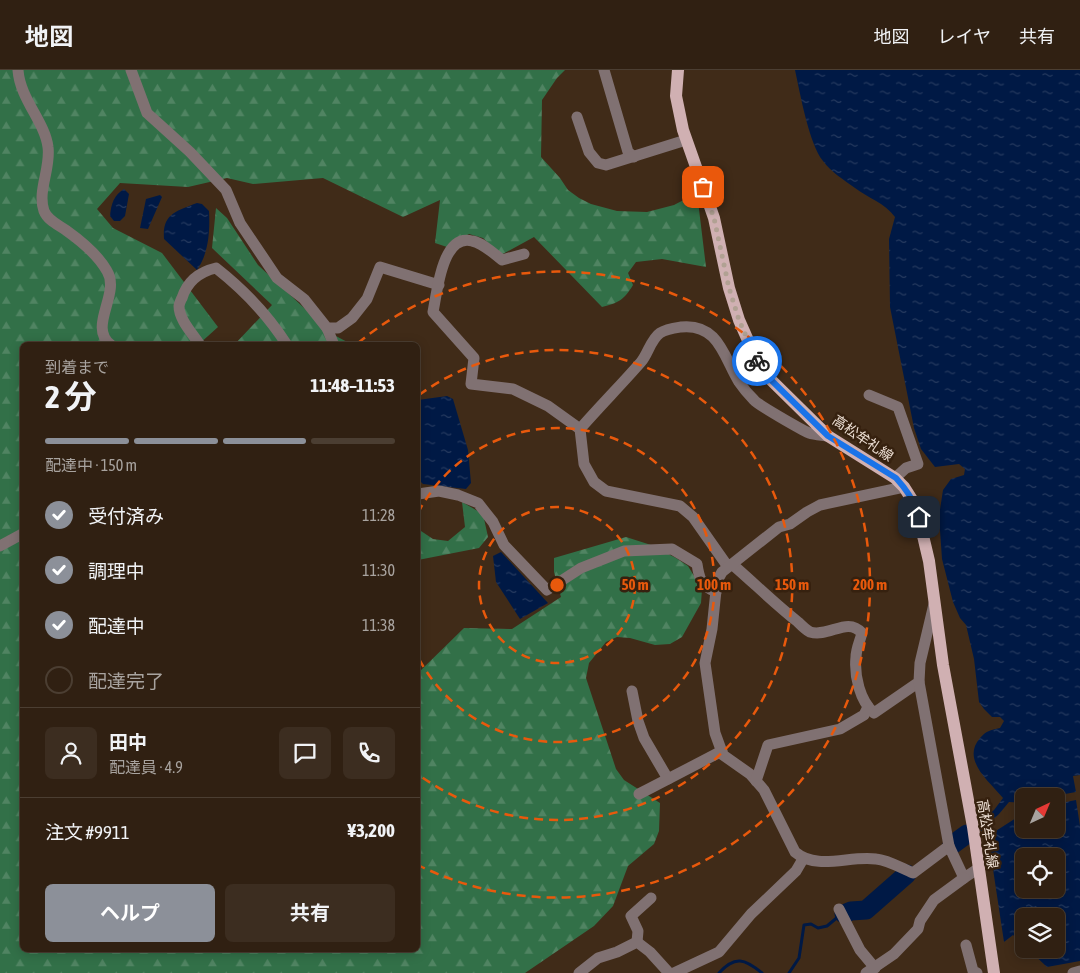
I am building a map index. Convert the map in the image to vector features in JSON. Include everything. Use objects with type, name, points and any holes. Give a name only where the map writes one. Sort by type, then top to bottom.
[{"type":"main road","name":"高松牟礼線","points":[[678,70],[676,96],[683,130],[714,218],[739,320],[758,363],[767,376],[828,436],[900,482],[916,506],[929,561],[943,665],[973,827],[994,973]]},
{"type":"street","points":[[18,70],[18,78],[48,146],[43,198],[44,212],[52,221],[67,230],[85,246],[107,271],[112,281],[102,332],[107,342]]},
{"type":"street","points":[[131,70],[146,113],[190,152],[226,190],[240,223],[277,278],[304,299],[327,328],[333,342]]},
{"type":"street","points":[[604,70],[628,152],[634,158]]},
{"type":"street","points":[[578,117],[589,152],[598,163],[606,165],[634,158],[686,140]]},
{"type":"street","points":[[524,254],[502,260],[486,247],[472,240],[463,241],[451,248],[444,260],[433,312],[474,358],[471,384],[513,389],[548,406],[580,429]]},
{"type":"street","points":[[327,328],[338,328],[352,318],[368,299],[380,266],[439,285]]},
{"type":"street","points":[[198,342],[184,320],[179,306],[184,291],[193,278],[216,268],[265,313],[285,342]]},
{"type":"street","points":[[828,436],[809,433],[755,402],[740,383],[718,342],[709,332],[685,326],[671,328],[658,334],[642,361],[580,429],[584,464],[594,482],[606,491],[680,506],[693,517],[726,564],[733,565],[781,609],[810,632],[828,632],[851,626],[857,627],[862,633],[856,657],[859,689],[868,708],[874,713],[919,682]]},
{"type":"street","points":[[869,395],[898,407],[918,464],[906,468],[900,482],[820,505],[790,524],[779,527],[722,572],[716,581],[712,630],[705,663],[715,733],[723,755],[750,774],[764,790],[795,852],[803,859],[828,862],[875,858],[913,873],[949,846]]},
{"type":"street","points":[[420,494],[439,491],[458,495],[478,503],[492,522],[504,545],[547,590],[581,568],[624,551],[672,549],[697,564],[699,580],[716,592]]},
{"type":"street","points":[[0,546],[20,535]]},
{"type":"street","points":[[934,604],[920,663],[919,682],[949,846],[964,878]]},
{"type":"street","points":[[632,691],[638,721],[644,738],[668,779]]},
{"type":"street","points":[[756,781],[768,745],[840,729],[864,715],[868,708]]},
{"type":"street","points":[[639,794],[722,751]]},
{"type":"street","points":[[674,973],[719,952],[751,914],[796,871],[803,859]]},
{"type":"street","points":[[840,909],[870,971],[894,954],[918,929],[920,921],[934,900],[979,868]]},
{"type":"street","points":[[637,942],[638,930],[631,916],[651,898]]},
{"type":"street","points":[[579,973],[598,958],[617,952],[637,942]]},
{"type":"street","points":[[637,942],[650,952],[669,973]]},
{"type":"street","points":[[966,944],[973,971],[977,973]]},
{"type":"street","points":[[1073,973],[1080,971]]},
{"type":"green space","points":[[0,70],[565,70],[542,100],[541,157],[568,190],[579,198],[591,204],[617,211],[647,212],[674,205],[697,193],[706,267],[662,259],[636,262],[628,273],[633,285],[630,290],[620,300],[602,307],[534,237],[501,255],[483,238],[469,234],[447,247],[435,243],[440,200],[403,217],[323,178],[253,184],[227,178],[188,187],[120,183],[97,209],[113,228],[162,253],[218,327],[201,342],[20,342],[20,952],[420,952],[420,671],[464,628],[512,629],[561,597],[554,572],[554,558],[626,537],[651,545],[688,566],[702,589],[701,603],[682,637],[670,644],[655,645],[630,638],[617,637],[606,642],[589,663],[586,678],[616,769],[624,780],[660,803],[659,831],[654,844],[628,866],[613,906],[594,926],[525,973],[0,973]]},
{"type":"green space","points":[[216,208],[227,218],[258,265],[332,334],[347,342],[237,342],[272,305],[212,248]]},
{"type":"green space","points":[[462,502],[483,514],[488,537],[479,548],[420,560],[420,530],[433,539],[448,541],[465,527]]},
{"type":"water","points":[[795,70],[1080,70],[1080,775],[1073,776],[1076,792],[1065,794],[1065,788],[1015,788],[1015,802],[1009,802],[981,831],[980,821],[994,810],[1003,798],[979,770],[975,762],[975,746],[984,734],[1000,728],[1004,721],[1000,717],[992,717],[979,702],[974,659],[966,625],[960,618],[953,602],[942,559],[939,516],[943,490],[951,479],[964,475],[965,469],[959,464],[935,467],[921,449],[914,428],[890,307],[889,239],[895,217],[881,204],[838,176],[823,161],[813,143]]},
{"type":"water","points":[[124,189],[129,194],[125,216],[120,221],[114,221],[110,216],[112,204],[115,197]]},
{"type":"water","points":[[160,195],[162,197],[148,229],[140,228],[146,199]]},
{"type":"water","points":[[197,203],[202,204],[209,211],[209,234],[204,256],[197,270],[164,239],[164,231],[165,224],[172,215],[183,208]]},
{"type":"water","points":[[447,396],[453,399],[468,450],[471,483],[466,489],[423,484],[420,481],[420,400]]},
{"type":"water","points":[[501,552],[548,603],[520,619],[496,582],[493,556]]},
{"type":"water","points":[[1076,800],[1080,826],[1080,961],[1047,967],[1038,958],[1065,958],[1065,908],[1015,908],[1015,937],[1013,935],[1004,942],[988,836],[1015,819],[1015,838],[1065,838],[1065,802]]},
{"type":"waterway","points":[[952,845],[967,834]]},
{"type":"waterway","points":[[844,914],[851,911],[866,910],[907,874]]},
{"type":"waterway","points":[[789,973],[799,958],[804,925],[811,924],[818,928],[827,926],[839,916]]},
{"type":"waterway","points":[[719,973],[735,961],[745,962],[762,973]]},
{"type":"way so far","points":[[703,187],[714,218],[729,288],[739,320],[757,361]]},
{"type":"route","points":[[757,361],[767,376],[828,436],[896,478],[916,506],[919,517]]}]
